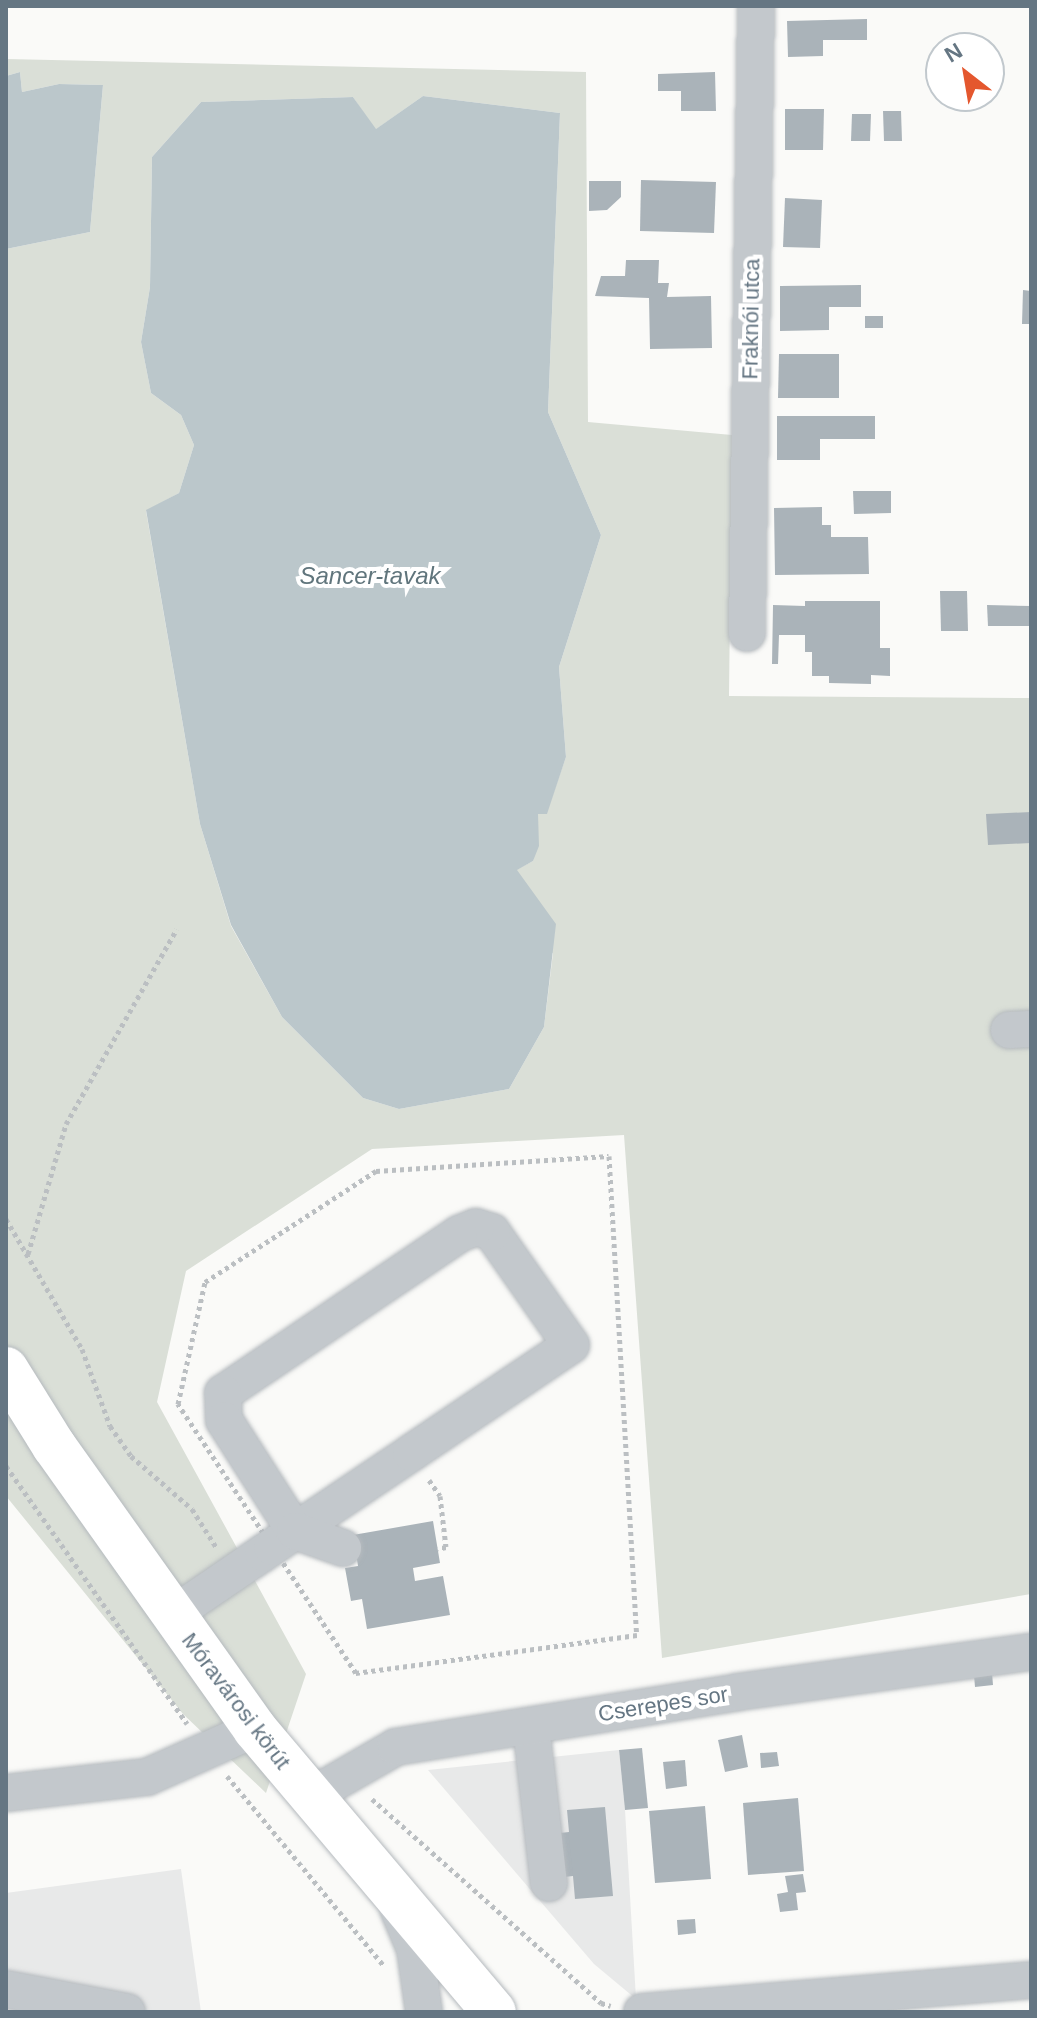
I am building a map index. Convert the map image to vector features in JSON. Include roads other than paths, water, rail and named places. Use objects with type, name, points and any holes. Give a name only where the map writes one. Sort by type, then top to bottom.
[{"type":"main road","name":"Móravárosi körút","points":[[6,1369],[172,1615],[255,1729],[395,1901],[494,2012]]},
{"type":"street","name":"Fraknói utca","points":[[747,633],[756,6]]},
{"type":"street","points":[[172,1615],[295,1531],[571,1345],[492,1232],[476,1227],[459,1234],[223,1393],[224,1420],[295,1531],[343,1548]]},
{"type":"street","name":"Cserepes sor","points":[[309,1797],[396,1747],[1031,1652]]},
{"type":"street","points":[[531,1726],[549,1883]]},
{"type":"street","points":[[6,1793],[147,1777],[255,1729]]},
{"type":"street","points":[[395,1901],[415,1949],[424,2012]]},
{"type":"street","points":[[6,1989],[127,2012]]},
{"type":"street","points":[[634,2011],[814,2005],[1017,1991]]},
{"type":"water","points":[[20,72],[22,92],[59,84],[103,85],[90,232],[6,249],[6,76]]},
{"type":"water","name":"Sancer-tavak","points":[[423,96],[560,113],[548,412],[601,535],[559,667],[566,757],[547,814],[538,814],[539,846],[533,861],[517,870],[556,924],[544,1027],[509,1089],[399,1109],[363,1098],[282,1017],[231,925],[200,824],[146,510],[179,493],[194,445],[181,415],[151,393],[141,342],[150,287],[152,157],[201,102],[353,97],[376,129]]}]
